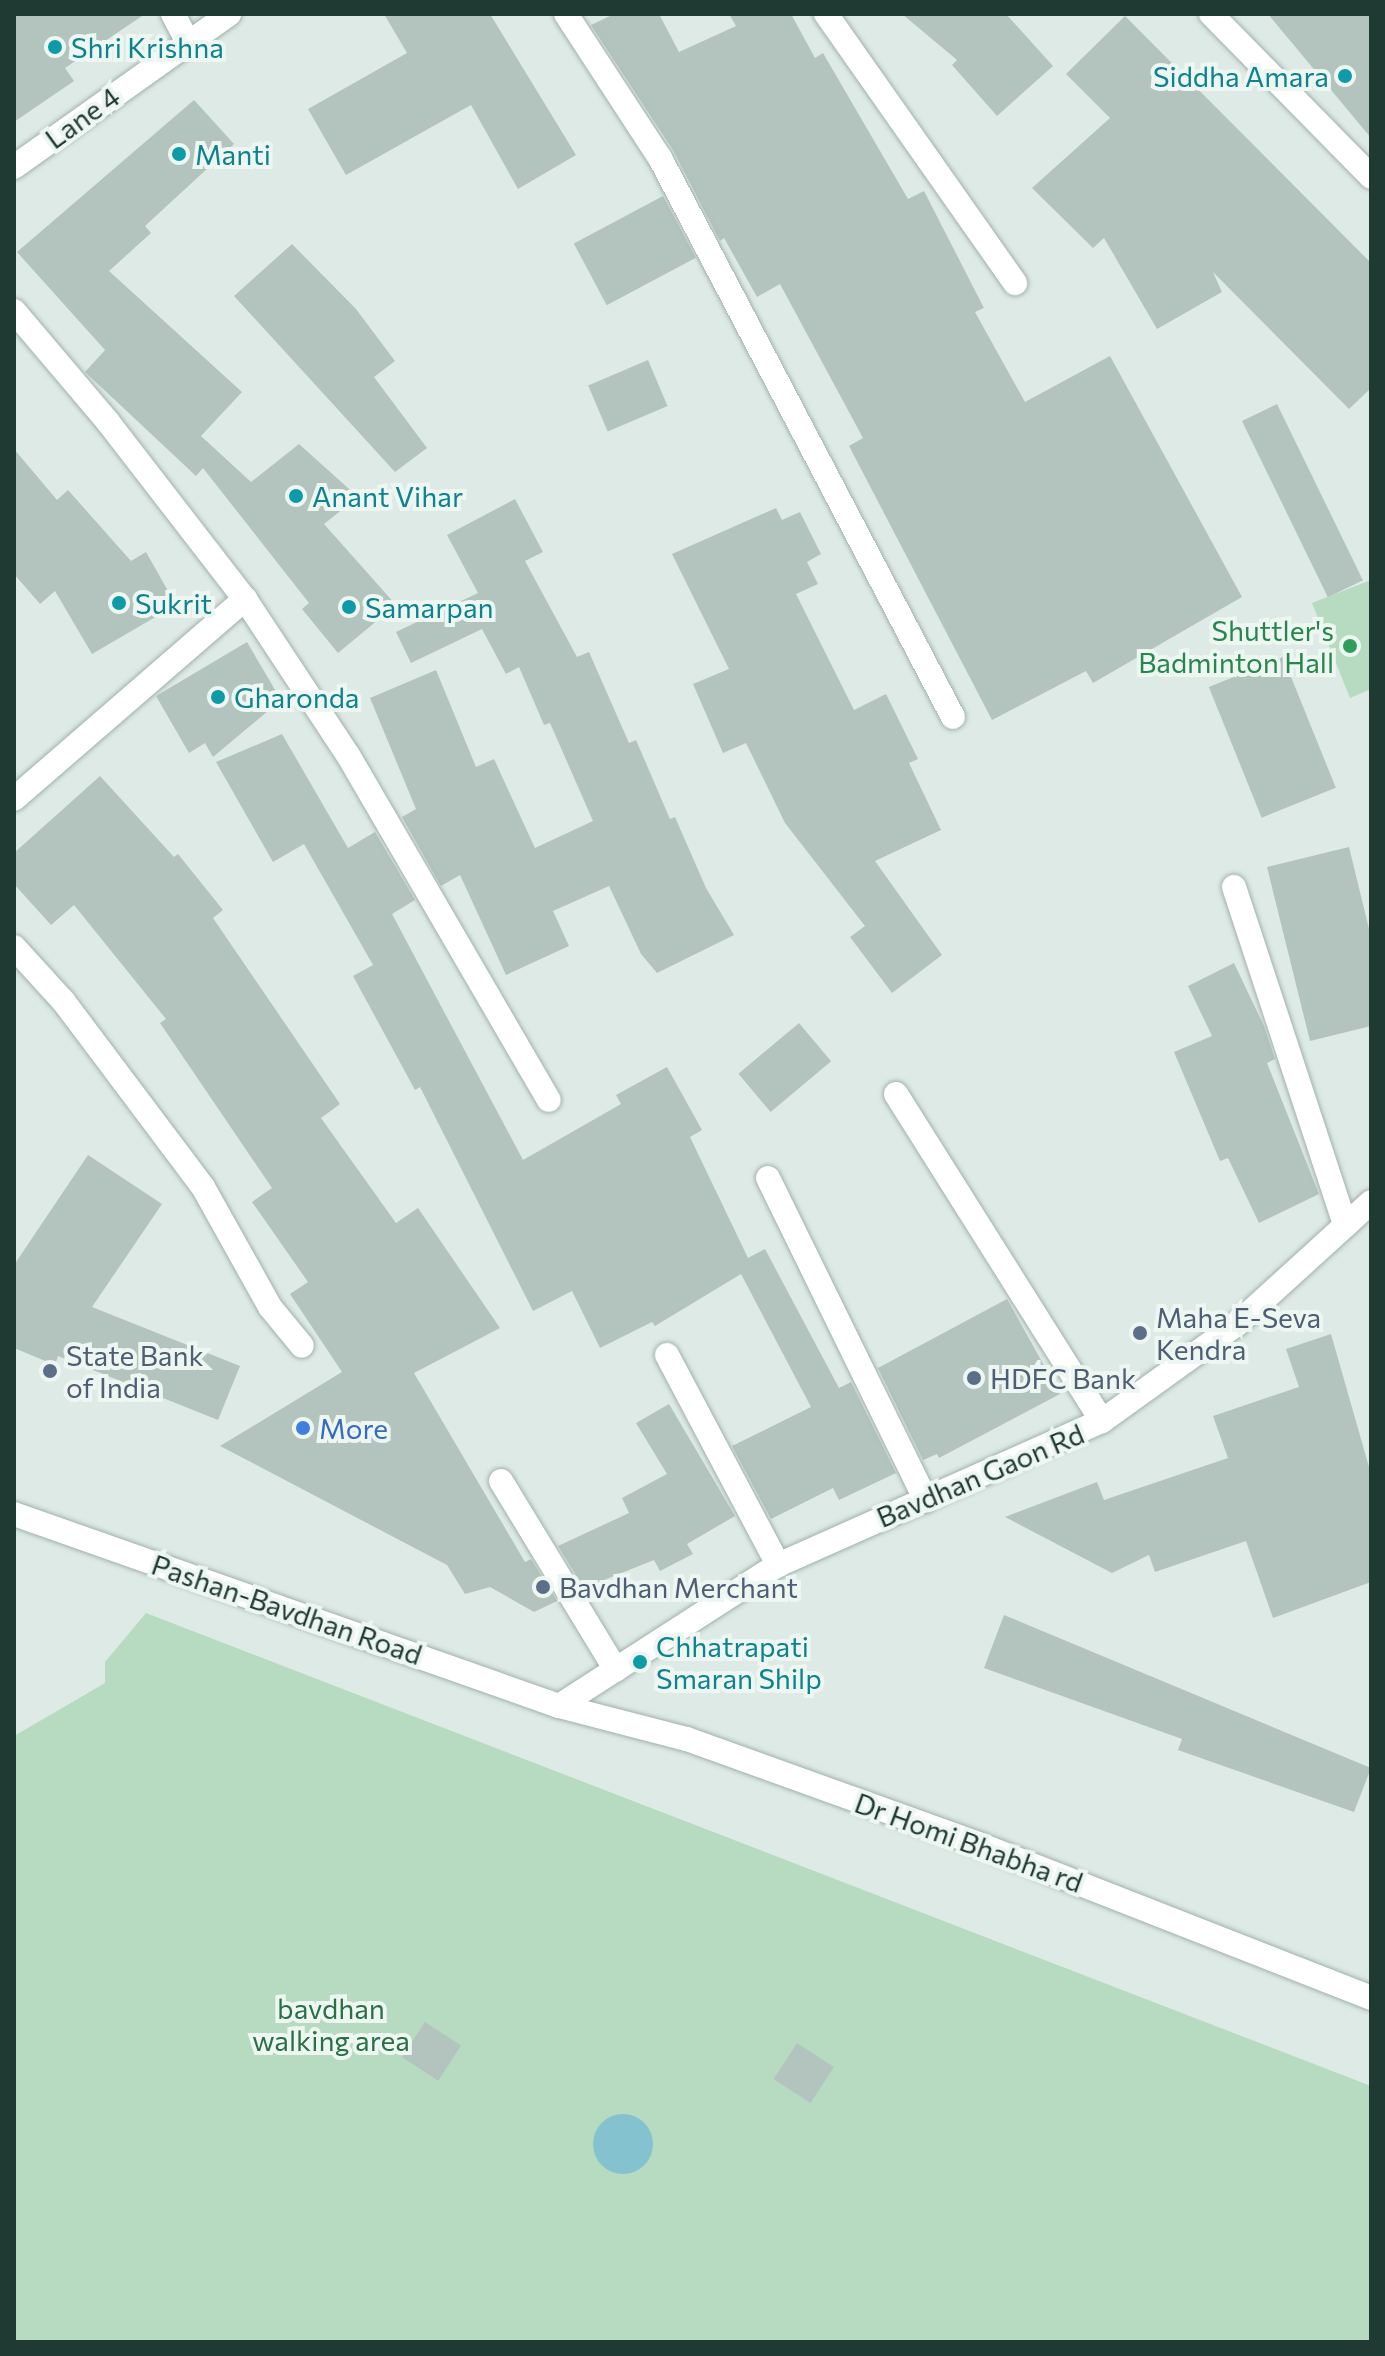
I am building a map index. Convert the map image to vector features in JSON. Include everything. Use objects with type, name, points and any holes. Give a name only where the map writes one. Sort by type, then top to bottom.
[{"type":"street","points":[[173,14],[187,40]]},
{"type":"street","name":"Lane 4","points":[[14,167],[187,40],[229,14]]},
{"type":"street","points":[[566,14],[660,158],[953,717]]},
{"type":"street","points":[[826,14],[1015,283]]},
{"type":"street","points":[[1211,14],[1371,177]]},
{"type":"street","points":[[14,311],[108,422],[245,599],[348,755],[549,1100]]},
{"type":"street","points":[[14,799],[245,599]]},
{"type":"street","points":[[1234,887],[1345,1225]]},
{"type":"street","points":[[14,947],[64,1002],[203,1187],[270,1307],[302,1346]]},
{"type":"street","points":[[896,1094],[1102,1421]]},
{"type":"street","points":[[768,1178],[926,1500]]},
{"type":"street","name":"Bavdhan Gaon Rd","points":[[559,1706],[778,1565],[1102,1421],[1237,1324],[1371,1202]]},
{"type":"street","points":[[667,1355],[778,1565]]},
{"type":"street","points":[[501,1481],[616,1670]]},
{"type":"street","name":"Pashan-Bavdhan Road","points":[[14,1514],[559,1706]]},
{"type":"street","name":"Dr Homi Bhabha rd","points":[[559,1706],[731,1755],[995,1850],[1371,1998]]},
{"type":"green space","name":"Shuttler's Badminton Hall","points":[[1371,580],[1371,689],[1350,698],[1312,603]]},
{"type":"green space","name":"bavdhan walking area","points":[[146,1613],[1371,2086],[1371,2342],[14,2342],[14,1736],[105,1683],[105,1662]]},
{"type":"water","points":[[623,2114],[635,2116],[644,2123],[651,2132],[651,2156],[644,2165],[635,2172],[623,2174],[611,2172],[602,2165],[595,2156],[593,2144],[595,2132],[602,2123],[611,2116]]},
{"type":"building","name":"Shri Krishna","points":[[14,14],[145,14],[65,68],[74,81],[14,122]]},
{"type":"building","points":[[384,14],[490,14],[576,155],[518,189],[471,105],[346,175],[308,109],[407,53]]},
{"type":"building","points":[[614,14],[659,14],[679,52],[736,26],[729,14],[791,14],[815,58],[823,53],[908,199],[924,191],[984,308],[975,312],[1025,402],[1110,356],[1242,597],[1093,683],[1086,671],[992,720],[849,446],[863,438],[780,284],[757,297],[724,238],[720,241],[673,150],[591,25]]},
{"type":"building","points":[[902,14],[1006,14],[1053,66],[997,116],[952,65],[957,60]]},
{"type":"building","name":"Siddha Amara","points":[[1268,14],[1371,14],[1371,138]]},
{"type":"building","points":[[1125,16],[1371,263],[1371,388],[1349,409],[1213,272],[1222,292],[1157,329],[1104,238],[1093,248],[1032,188],[1110,118],[1066,74]]},
{"type":"building","points":[[194,100],[234,144],[145,226],[151,233],[109,271],[242,392],[201,436],[251,482],[299,444],[358,497],[324,524],[396,605],[338,653],[302,609],[309,603],[203,468],[196,476],[85,372],[105,350],[17,252]]},
{"type":"building","points":[[663,196],[696,258],[607,305],[574,243]]},
{"type":"building","points":[[292,244],[356,309],[395,361],[374,377],[427,448],[395,472],[234,296]]},
{"type":"building","points":[[648,360],[668,406],[608,431],[588,385]]},
{"type":"building","points":[[1277,404],[1363,580],[1328,597],[1242,421]]},
{"type":"building","points":[[14,449],[57,500],[68,490],[131,561],[146,552],[176,605],[92,654],[55,591],[40,604],[14,574]]},
{"type":"building","points":[[515,499],[543,552],[525,561],[577,657],[589,652],[629,743],[636,740],[670,819],[675,817],[706,888],[734,935],[657,973],[641,954],[609,886],[553,911],[569,946],[506,975],[460,875],[441,886],[402,817],[416,809],[370,698],[436,670],[476,767],[494,759],[535,848],[593,821],[550,723],[544,725],[519,667],[506,674],[482,629],[411,663],[396,632],[478,593],[447,535]]},
{"type":"building","points":[[776,508],[782,520],[800,512],[821,554],[807,562],[818,584],[796,594],[854,710],[886,694],[918,759],[909,763],[941,830],[875,861],[942,955],[892,993],[850,937],[865,926],[785,823],[746,743],[723,753],[693,684],[729,669],[672,554]]},
{"type":"building","name":"Gharonda","points":[[247,642],[281,700],[213,757],[205,743],[189,753],[156,696]]},
{"type":"building","points":[[1283,657],[1336,788],[1262,818],[1209,687]]},
{"type":"building","points":[[282,734],[348,848],[375,832],[415,900],[392,914],[523,1160],[621,1104],[616,1095],[667,1067],[702,1130],[690,1137],[748,1258],[765,1249],[839,1388],[851,1382],[896,1473],[839,1500],[833,1488],[771,1519],[732,1446],[811,1407],[741,1274],[655,1326],[652,1322],[600,1348],[572,1291],[533,1311],[420,1087],[415,1090],[353,976],[373,965],[304,844],[273,862],[216,762]]},
{"type":"building","points":[[100,776],[174,857],[178,854],[223,910],[213,918],[340,1104],[321,1118],[396,1223],[418,1208],[500,1328],[414,1373],[525,1562],[531,1559],[557,1601],[534,1612],[490,1587],[465,1594],[447,1565],[220,1446],[342,1372],[290,1294],[308,1282],[252,1202],[272,1188],[160,1023],[166,1019],[74,905],[51,925],[14,884],[14,853]]},
{"type":"building","points":[[1349,847],[1371,937],[1371,1026],[1310,1041],[1267,867]]},
{"type":"building","points":[[1234,963],[1264,1026],[1275,1059],[1267,1063],[1319,1194],[1259,1223],[1228,1158],[1220,1161],[1174,1052],[1212,1036],[1188,986]]},
{"type":"building","points":[[799,1023],[831,1061],[771,1112],[738,1074]]},
{"type":"building","points":[[88,1155],[162,1204],[92,1307],[240,1366],[218,1420],[58,1356],[55,1365],[14,1348],[14,1265]]},
{"type":"building","name":"HDFC Bank","points":[[1007,1299],[1060,1394],[939,1458],[937,1454],[923,1460],[878,1368]]},
{"type":"building","points":[[1331,1334],[1371,1474],[1371,1582],[1273,1618],[1246,1541],[1155,1572],[1149,1555],[1112,1573],[1005,1517],[1097,1482],[1104,1500],[1228,1458],[1213,1416],[1299,1387],[1286,1349]]},
{"type":"building","points":[[669,1404],[735,1516],[687,1544],[693,1554],[660,1571],[654,1560],[584,1588],[558,1546],[629,1513],[622,1498],[667,1474],[636,1423]]},
{"type":"building","points":[[1004,1615],[1371,1768],[1354,1812],[1178,1750],[1182,1739],[984,1668]]},
{"type":"building","points":[[425,2022],[461,2045],[438,2081],[402,2057]]},
{"type":"building","points":[[797,2043],[834,2067],[810,2103],[774,2079]]},
{"type":"place","name":"Shri Krishna","points":[[55,47]]},
{"type":"place","name":"Siddha Amara","points":[[1345,76]]},
{"type":"place","name":"Manti","points":[[179,154]]},
{"type":"place","name":"Anant Vihar","points":[[296,496]]},
{"type":"place","name":"Sukrit","points":[[119,603]]},
{"type":"place","name":"Samarpan","points":[[349,607]]},
{"type":"place","name":"Shuttler's Badminton Hall","points":[[1350,646]]},
{"type":"place","name":"Gharonda","points":[[218,697]]},
{"type":"place","name":"Maha E-Seva Kendra","points":[[1140,1333]]},
{"type":"place","name":"State Bank of India","points":[[50,1371]]},
{"type":"place","name":"HDFC Bank","points":[[974,1378]]},
{"type":"place","name":"More","points":[[303,1428]]},
{"type":"place","name":"Bavdhan Merchant","points":[[543,1587]]},
{"type":"place","name":"Chhatrapati Smaran Shilp","points":[[640,1662]]}]
